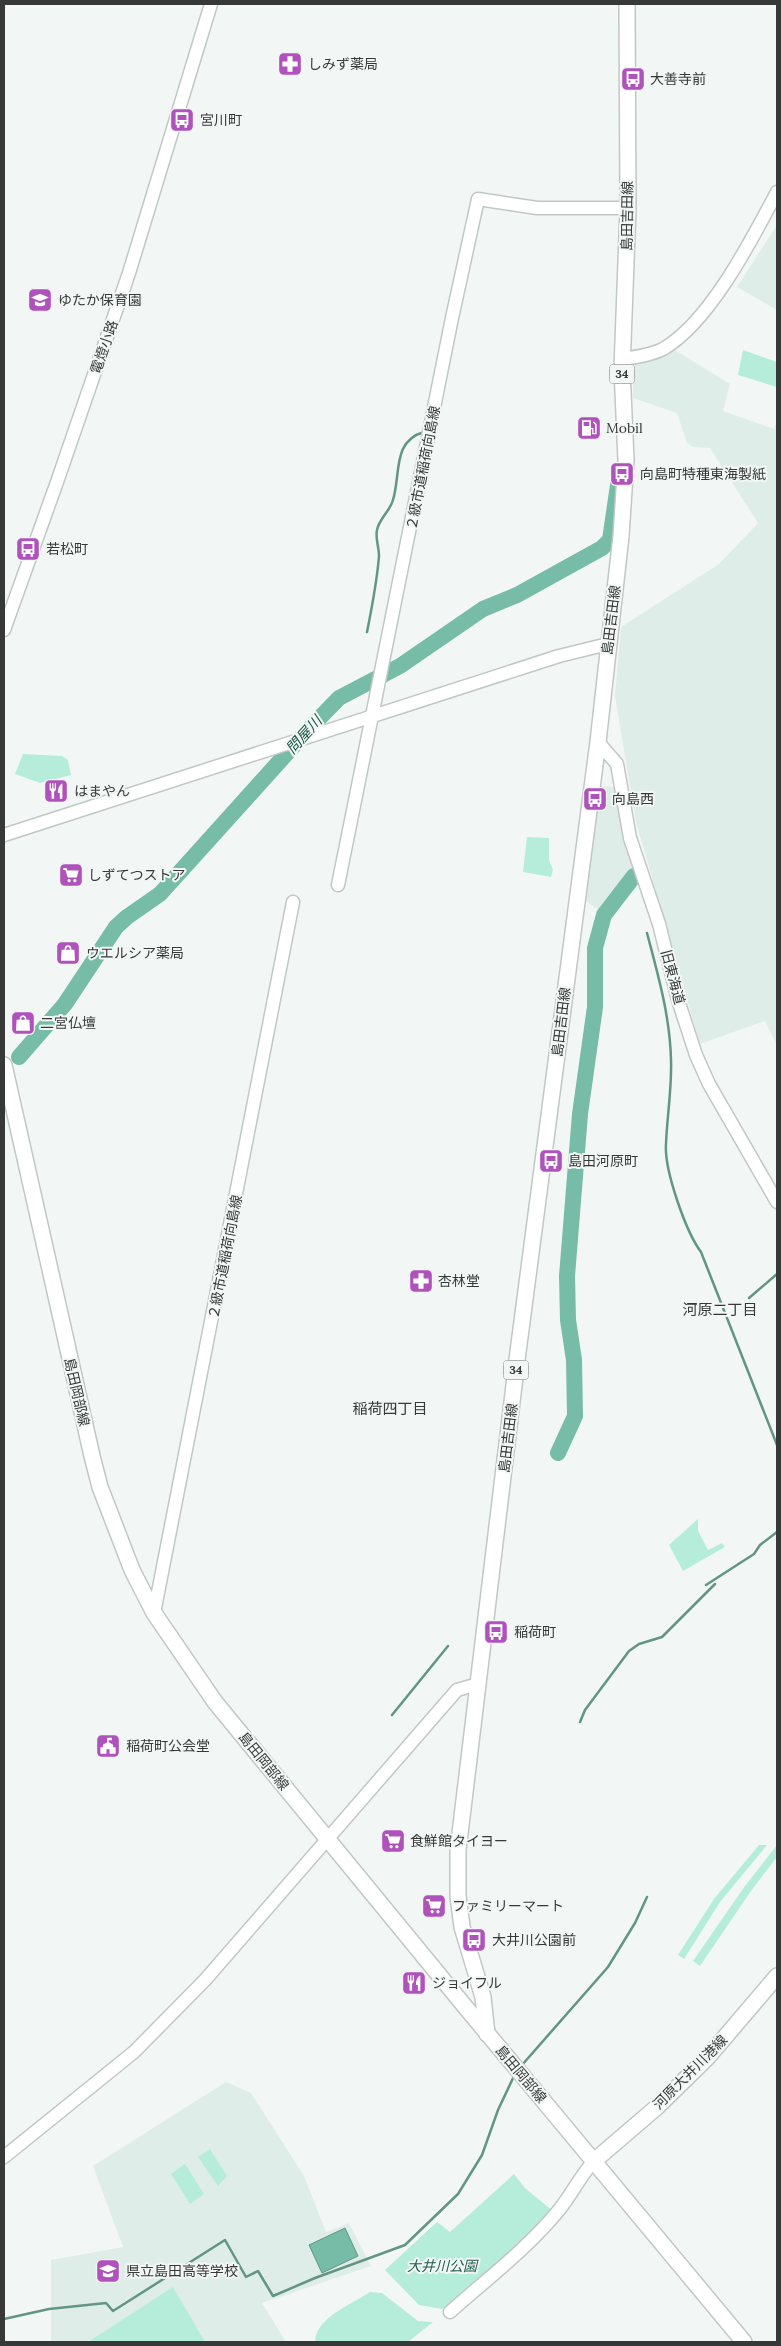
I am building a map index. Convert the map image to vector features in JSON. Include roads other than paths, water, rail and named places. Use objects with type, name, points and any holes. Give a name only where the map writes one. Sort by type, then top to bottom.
[{"type":"main road","name":"島田吉田線","points":[[488,2034],[482,1996],[463,1935],[458,1871],[460,1824],[598,742],[625,493],[622,359],[628,208],[627,4]]},
{"type":"main road","name":"島田岡部線","points":[[4,1065],[92,1456],[109,1511],[132,1570],[154,1613],[215,1702],[466,2009],[744,2342]]},
{"type":"main road","name":"河原大井川港線","points":[[599,2166],[708,2057],[777,1976]]},
{"type":"main road","points":[[466,2009],[479,2003],[482,1996]]},
{"type":"street","name":"電燈小路","points":[[4,630],[129,273],[211,4]]},
{"type":"street","points":[[622,359],[663,349],[690,326],[727,280],[747,249],[777,192]]},
{"type":"street","name":"２級市道稲荷向島線","points":[[338,885],[450,327],[478,199],[537,208],[628,208]]},
{"type":"street","points":[[4,835],[559,656],[608,644]]},
{"type":"street","name":"旧東海道","points":[[598,742],[617,764],[630,838],[659,924],[678,1000],[696,1055],[709,1084],[777,1202]]},
{"type":"street","name":"２級市道稲荷向島線","points":[[154,1613],[293,902]]},
{"type":"street","points":[[4,2157],[134,2052],[226,1957],[457,1690],[478,1684]]},
{"type":"street","points":[[450,2312],[509,2260],[558,2212],[584,2172],[599,2166]]},
{"type":"waterway","points":[[367,632],[378,566],[379,553],[376,536],[378,526],[393,500],[402,451],[414,436],[424,432]]},
{"type":"waterway","name":"問屋川","points":[[19,1057],[65,1004],[116,927],[160,894],[339,698],[400,666],[483,609],[517,595],[602,548],[610,540],[619,478]]},
{"type":"waterway","points":[[558,1453],[575,1416],[574,1360],[568,1320],[567,1276],[580,1114],[595,1007],[595,948],[604,915],[634,876]]},
{"type":"waterway","points":[[647,933],[663,996],[670,1044],[671,1081],[666,1155],[672,1184],[683,1216],[701,1252],[777,1445]]},
{"type":"waterway","points":[[749,1298],[777,1274]]},
{"type":"waterway","points":[[706,1585],[754,1554],[760,1545],[777,1532]]},
{"type":"waterway","points":[[580,1722],[585,1710],[629,1651],[639,1644],[662,1637],[715,1584]]},
{"type":"waterway","points":[[392,1715],[448,1646]]},
{"type":"waterway","points":[[522,2065],[608,1967],[635,1923],[647,1897]]},
{"type":"waterway","points":[[4,2319],[49,2309],[106,2303],[113,2311],[225,2240],[246,2277],[258,2271],[273,2296],[315,2278],[405,2245],[458,2194],[482,2155],[498,2110],[514,2076]]},
{"type":"place","name":"しみず薬局","points":[[290,64]]},
{"type":"place","name":"大善寺前","points":[[633,79]]},
{"type":"place","name":"宮川町","points":[[182,120]]},
{"type":"place","name":"ゆたか保育園","points":[[40,300]]},
{"type":"place","name":"Mobil","points":[[589,428]]},
{"type":"place","name":"向島町特種東海製紙","points":[[622,474]]},
{"type":"place","name":"若松町","points":[[28,549]]},
{"type":"place","name":"はまやん","points":[[56,791]]},
{"type":"place","name":"向島西","points":[[595,799]]},
{"type":"place","name":"しずてつストア","points":[[71,875]]},
{"type":"place","name":"ウエルシア薬局","points":[[68,953]]},
{"type":"place","name":"二宮仏壇","points":[[23,1023]]},
{"type":"place","name":"島田河原町","points":[[551,1161]]},
{"type":"place","name":"杏林堂","points":[[421,1281]]},
{"type":"place","name":"稲荷町","points":[[496,1632]]},
{"type":"place","name":"稲荷町公会堂","points":[[108,1746]]},
{"type":"place","name":"食鮮館タイヨー","points":[[393,1841]]},
{"type":"place","name":"ファミリーマート","points":[[434,1906]]},
{"type":"place","name":"大井川公園前","points":[[474,1940]]},
{"type":"place","name":"ジョイフル","points":[[414,1983]]},
{"type":"place","name":"県立島田高等学校","points":[[108,2271]]},
{"type":"district","name":"河原二丁目","points":[[720,1310]]},
{"type":"district","name":"稲荷四丁目","points":[[390,1409]]},
{"type":"park label","name":"大井川公園","points":[[442,2266]]}]
